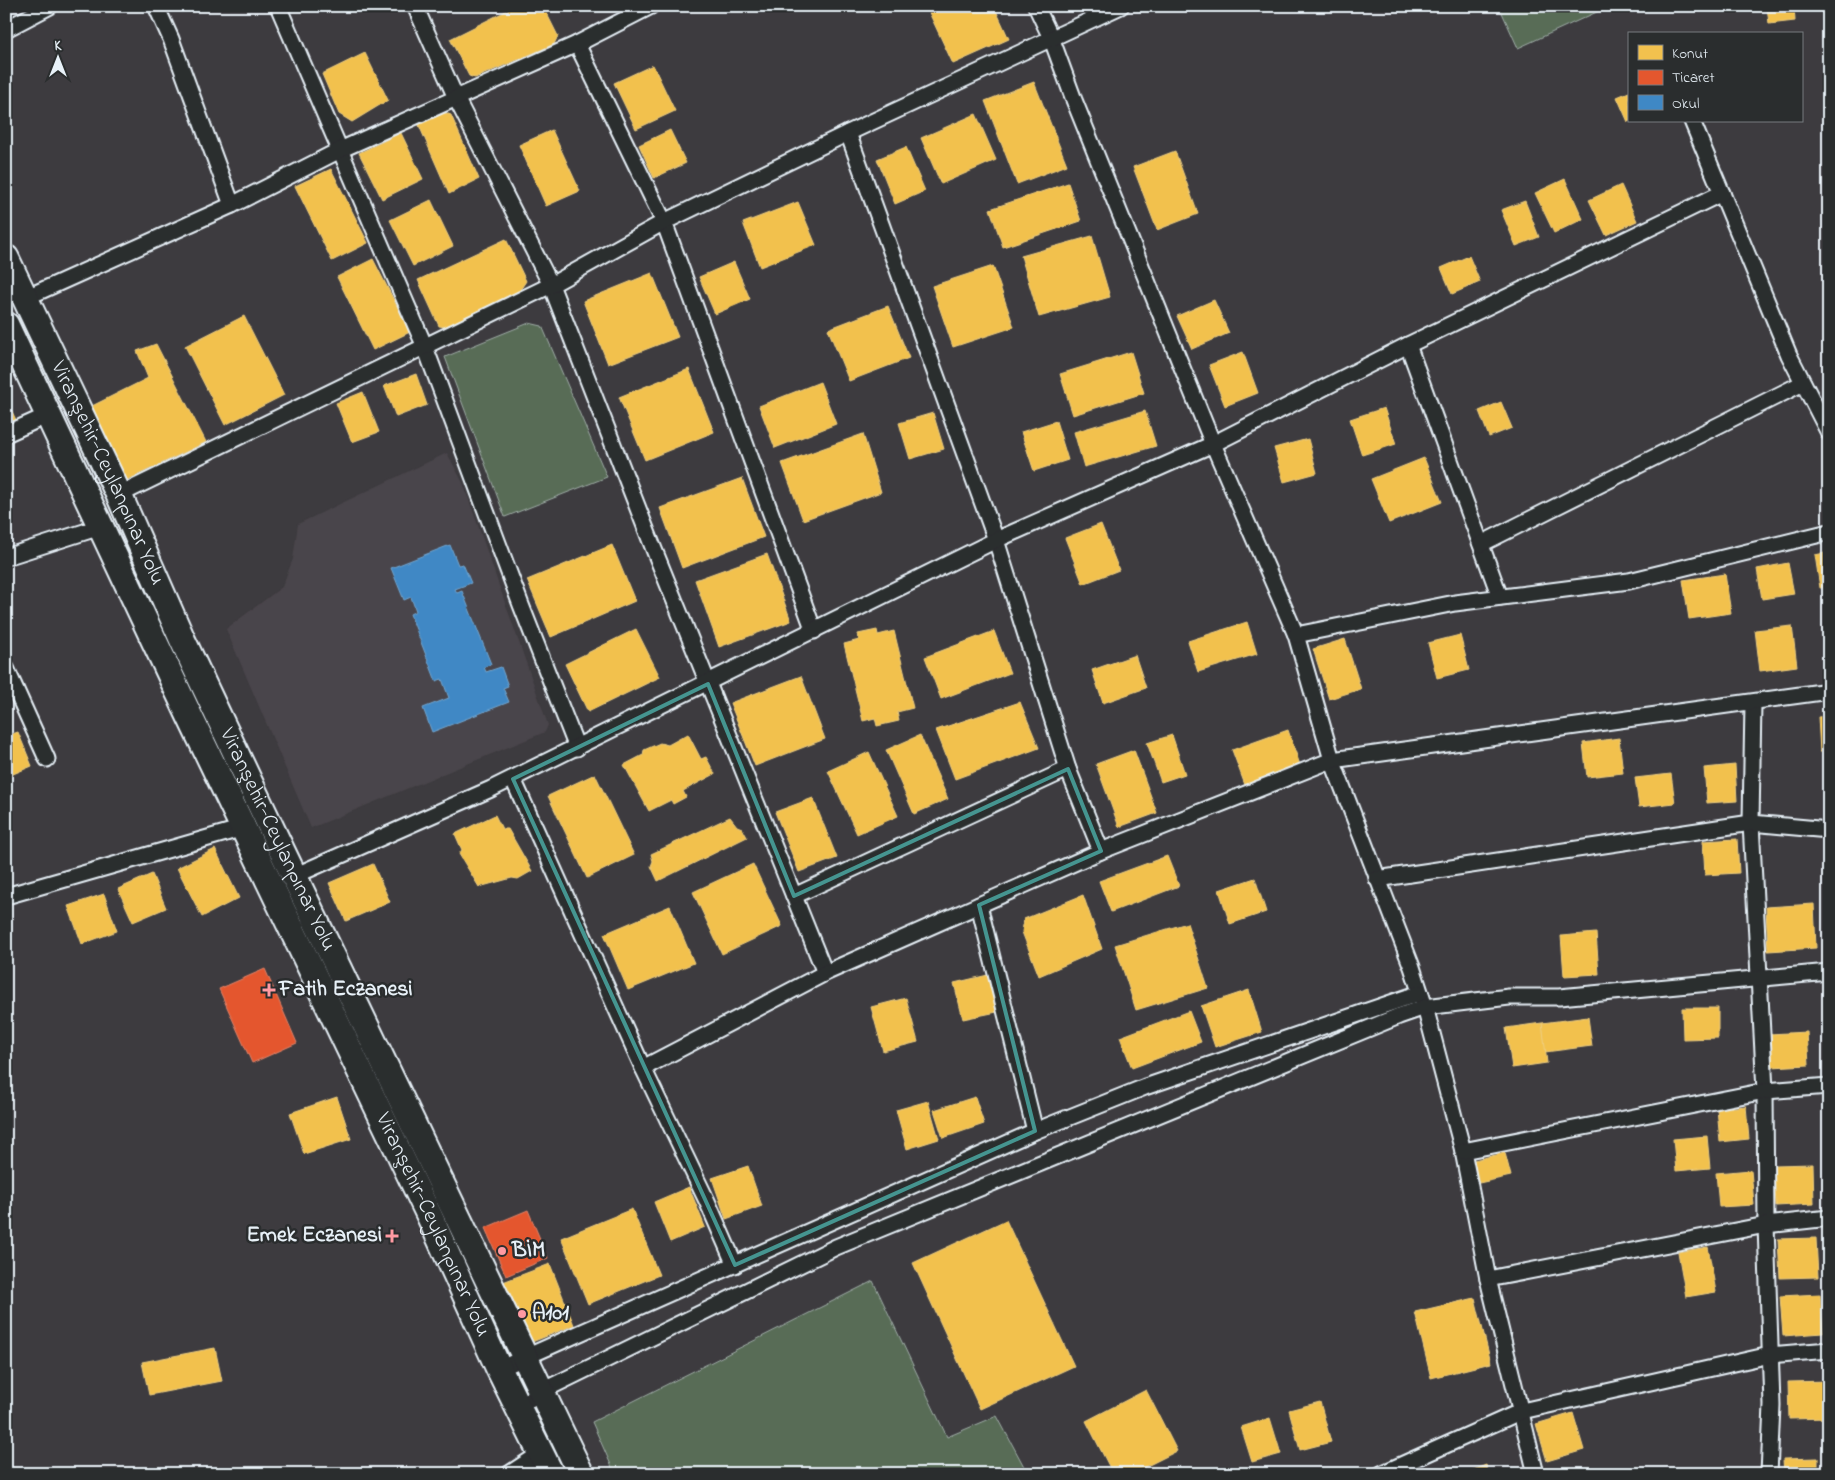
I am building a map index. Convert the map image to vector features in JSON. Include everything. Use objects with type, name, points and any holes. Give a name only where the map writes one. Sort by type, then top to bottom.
[{"type":"main road","name":"Viranşehir-Ceylanpınar Yolu","points":[[6,258],[119,495],[183,641],[294,876],[581,1474]]},
{"type":"main road","name":"Viranşehir-Ceylanpınar Yolu","points":[[6,325],[243,828],[429,1215],[499,1369],[546,1463]]},
{"type":"street","points":[[6,29],[50,6]]},
{"type":"street","points":[[156,6],[171,39],[232,205]]},
{"type":"street","points":[[278,6],[425,347],[521,605],[577,748]]},
{"type":"street","points":[[415,6],[456,98],[551,285],[708,684],[825,973]]},
{"type":"street","points":[[25,298],[232,205],[340,150],[577,44],[636,10],[651,6]]},
{"type":"street","points":[[1036,6],[1052,40],[1074,100],[1213,444],[1296,635],[1332,760],[1412,967],[1425,1007],[1463,1151],[1488,1279],[1536,1474]]},
{"type":"street","points":[[119,495],[551,285],[664,222],[848,133],[1052,40],[1121,6]]},
{"type":"street","points":[[577,44],[664,222],[814,631]]},
{"type":"street","points":[[1692,122],[1789,355],[1829,433]]},
{"type":"street","points":[[848,133],[996,540],[1068,769],[1101,851]]},
{"type":"street","points":[[294,876],[577,748],[996,540],[1213,444],[1408,345],[1722,193]]},
{"type":"street","points":[[1408,345],[1500,597]]},
{"type":"street","points":[[1480,544],[1803,383]]},
{"type":"street","points":[[6,434],[48,415]]},
{"type":"street","points":[[6,556],[100,527]]},
{"type":"street","points":[[1296,635],[1455,603],[1629,581],[1829,532]]},
{"type":"street","points":[[6,668],[46,759]]},
{"type":"street","points":[[643,1068],[825,973],[1101,851],[1332,760],[1829,691]]},
{"type":"street","points":[[1753,702],[1752,824],[1765,1091],[1766,1225],[1772,1405],[1769,1474]]},
{"type":"street","points":[[794,896],[1068,769]]},
{"type":"street","points":[[513,778],[643,1068],[707,1201],[735,1265]]},
{"type":"street","points":[[1377,879],[1752,824],[1829,830]]},
{"type":"street","points":[[6,896],[243,828]]},
{"type":"street","points":[[979,905],[1035,1131]]},
{"type":"street","points":[[518,1407],[542,1391],[836,1247],[1425,1007],[1509,996],[1559,997],[1760,980],[1829,972]]},
{"type":"street","points":[[499,1369],[1035,1131],[1145,1087],[1420,992]]},
{"type":"street","points":[[1463,1151],[1765,1091],[1829,1086]]},
{"type":"street","points":[[1488,1279],[1766,1225],[1829,1218]]},
{"type":"street","points":[[1381,1474],[1402,1470],[1522,1411],[1770,1355],[1829,1350]]},
{"type":"street","points":[[509,1474],[546,1463]]},
{"type":"highlighted area","points":[[708,684],[794,896],[1068,769],[1101,851],[979,905],[1035,1131],[735,1265],[513,779]]},
{"type":"shaded area","points":[[447,453],[463,483],[548,725],[545,732],[311,828],[226,629],[282,587],[293,559],[298,524]]},
{"type":"green space","points":[[1499,6],[1597,6],[1599,11],[1518,48]]},
{"type":"green space","points":[[529,323],[542,326],[607,477],[505,517],[445,357]]},
{"type":"green space","points":[[873,1281],[947,1437],[997,1416],[1028,1474],[615,1474],[592,1422]]},
{"type":"building: Konut","points":[[516,6],[543,6],[558,36],[554,44],[475,78],[469,76],[450,39]]},
{"type":"building: Konut","points":[[926,6],[994,6],[1009,39],[953,64]]},
{"type":"building: Konut","points":[[1767,6],[1794,6],[1795,21],[1769,24]]},
{"type":"building: Konut","points":[[365,53],[388,100],[352,122],[339,114],[322,74]]},
{"type":"building: Konut","points":[[653,65],[675,111],[636,129],[614,83]]},
{"type":"building: Konut","points":[[1034,82],[1067,165],[1017,184],[985,101]]},
{"type":"building: Konut","points":[[1628,92],[1628,122],[1617,97]]},
{"type":"building: Konut","points":[[443,112],[451,115],[479,179],[449,194],[418,123]]},
{"type":"building: Konut","points":[[976,114],[996,160],[941,184],[921,138]]},
{"type":"building: Konut","points":[[552,130],[580,191],[546,206],[519,145]]},
{"type":"building: Konut","points":[[670,130],[686,163],[654,178],[639,145]]},
{"type":"building: Konut","points":[[401,133],[423,179],[382,199],[359,153]]},
{"type":"building: Konut","points":[[906,147],[925,191],[895,204],[877,159]]},
{"type":"building: Konut","points":[[1175,151],[1198,214],[1157,230],[1133,167]]},
{"type":"building: Konut","points":[[331,169],[368,243],[332,261],[295,186]]},
{"type":"building: Konut","points":[[1565,179],[1583,219],[1554,233],[1535,193]]},
{"type":"building: Konut","points":[[1068,183],[1081,221],[1003,247],[990,209]]},
{"type":"building: Konut","points":[[1621,185],[1637,221],[1606,235],[1589,200]]},
{"type":"building: Konut","points":[[431,200],[453,246],[413,266],[390,220]]},
{"type":"building: Konut","points":[[1525,201],[1539,237],[1516,246],[1501,210]]},
{"type":"building: Konut","points":[[798,202],[816,245],[760,267],[743,223]]},
{"type":"building: Konut","points":[[1092,236],[1110,297],[1039,317],[1021,256]]},
{"type":"building: Konut","points":[[506,239],[526,281],[518,293],[446,327],[439,326],[418,280]]},
{"type":"building: Konut","points":[[1469,256],[1480,282],[1452,294],[1441,268]]},
{"type":"building: Konut","points":[[373,259],[410,332],[373,350],[337,277]]},
{"type":"building: Konut","points":[[734,262],[750,299],[715,314],[699,277]]},
{"type":"building: Konut","points":[[993,266],[1014,327],[953,347],[932,286]]},
{"type":"building: Konut","points":[[652,273],[678,337],[608,364],[583,301]]},
{"type":"building: Konut","points":[[1214,300],[1229,333],[1192,349],[1177,316]]},
{"type":"building: Konut","points":[[888,306],[909,358],[849,381],[828,329]]},
{"type":"building: Konut","points":[[244,316],[284,395],[225,425],[185,346]]},
{"type":"building: Konut","points":[[156,344],[206,442],[125,481],[92,406],[148,378],[137,351]]},
{"type":"building: Konut","points":[[1131,352],[1144,393],[1073,415],[1060,374]]},
{"type":"building: Konut","points":[[1243,352],[1258,393],[1225,406],[1209,365]]},
{"type":"building: Konut","points":[[689,369],[714,432],[645,460],[619,397]]},
{"type":"building: Konut","points":[[416,374],[427,405],[396,417],[384,386]]},
{"type":"building: Konut","points":[[820,382],[836,424],[775,448],[759,406]]},
{"type":"building: Konut","points":[[363,392],[379,432],[352,442],[336,403]]},
{"type":"building: Konut","points":[[6,399],[17,422],[6,427]]},
{"type":"building: Konut","points":[[1501,402],[1512,428],[1489,437],[1479,411]]},
{"type":"building: Konut","points":[[1384,408],[1396,444],[1362,455],[1350,419]]},
{"type":"building: Konut","points":[[1145,411],[1156,446],[1084,467],[1074,432]]},
{"type":"building: Konut","points":[[933,413],[944,449],[910,459],[899,423]]},
{"type":"building: Konut","points":[[1056,421],[1068,460],[1034,471],[1021,432]]},
{"type":"building: Konut","points":[[863,434],[881,492],[803,520],[782,463]]},
{"type":"building: Konut","points":[[1308,439],[1317,473],[1284,482],[1274,448]]},
{"type":"building: Konut","points":[[1424,458],[1442,502],[1389,523],[1371,479]]},
{"type":"building: Konut","points":[[742,478],[764,537],[682,568],[660,508]]},
{"type":"building: Konut","points":[[1101,524],[1119,570],[1083,584],[1065,538]]},
{"type":"building: Konut","points":[[612,545],[635,601],[551,637],[527,580]]},
{"type":"building: Konut","points":[[1829,552],[1829,587],[1820,588],[1815,555]]},
{"type":"building: Konut","points":[[767,554],[791,621],[719,647],[695,580]]},
{"type":"building: Konut","points":[[1788,563],[1794,594],[1762,599],[1757,569]]},
{"type":"building: Konut","points":[[1725,574],[1731,613],[1689,619],[1683,580]]},
{"type":"building: Konut","points":[[1247,622],[1257,654],[1198,672],[1188,641]]},
{"type":"building: Konut","points":[[1792,626],[1797,666],[1760,671],[1755,630]]},
{"type":"building: Konut","points":[[636,629],[660,677],[588,712],[565,664]]},
{"type":"building: Konut","points":[[877,630],[878,635],[894,631],[913,708],[897,712],[899,721],[877,726],[875,718],[863,721],[844,644],[859,640],[858,634]]},
{"type":"building: Konut","points":[[994,631],[1010,673],[941,699],[925,657]]},
{"type":"building: Konut","points":[[1460,635],[1469,670],[1437,678],[1428,643]]},
{"type":"building: Konut","points":[[1345,639],[1361,689],[1329,699],[1313,649]]},
{"type":"building: Konut","points":[[1135,655],[1146,688],[1103,703],[1092,670]]},
{"type":"building: Konut","points":[[801,676],[825,739],[755,766],[730,703]]},
{"type":"building: Konut","points":[[1020,702],[1039,748],[955,779],[936,730]]},
{"type":"building: Konut","points":[[1829,716],[1829,752],[1820,752],[1818,717]]},
{"type":"building: Konut","points":[[1288,730],[1300,765],[1245,785],[1232,750]]},
{"type":"building: Konut","points":[[18,732],[32,766],[6,777],[6,736]]},
{"type":"building: Konut","points":[[688,734],[701,759],[706,757],[715,774],[683,791],[686,797],[673,804],[671,800],[649,811],[624,765],[643,755],[644,750],[660,743],[668,745]]},
{"type":"building: Konut","points":[[920,735],[948,799],[914,814],[886,750]]},
{"type":"building: Konut","points":[[1172,735],[1185,774],[1161,782],[1147,743]]},
{"type":"building: Konut","points":[[1619,738],[1623,773],[1587,777],[1583,743]]},
{"type":"building: Konut","points":[[1134,750],[1157,813],[1119,827],[1096,764]]},
{"type":"building: Konut","points":[[869,752],[898,816],[857,834],[828,771]]},
{"type":"building: Konut","points":[[1735,765],[1737,801],[1707,803],[1704,768]]},
{"type":"building: Konut","points":[[595,774],[634,855],[587,878],[548,796]]},
{"type":"building: Konut","points":[[1671,774],[1675,803],[1639,807],[1635,778]]},
{"type":"building: Konut","points":[[813,798],[837,858],[799,872],[775,812]]},
{"type":"building: Konut","points":[[495,815],[502,829],[508,829],[532,871],[518,879],[512,878],[479,887],[459,854],[462,850],[455,834]]},
{"type":"building: Konut","points":[[730,817],[737,826],[742,828],[747,837],[658,881],[651,866],[653,861],[651,854]]},
{"type":"building: Konut","points":[[1737,839],[1739,873],[1705,875],[1703,841]]},
{"type":"building: Konut","points":[[215,849],[239,898],[202,917],[177,868]]},
{"type":"building: Konut","points":[[1167,856],[1179,886],[1111,912],[1099,881]]},
{"type":"building: Konut","points":[[373,864],[390,902],[346,921],[329,883]]},
{"type":"building: Konut","points":[[753,864],[782,926],[722,954],[693,892]]},
{"type":"building: Konut","points":[[152,874],[166,908],[133,922],[118,889]]},
{"type":"building: Konut","points":[[1255,878],[1266,912],[1230,924],[1219,890]]},
{"type":"building: Konut","points":[[104,894],[117,931],[82,944],[68,906]]},
{"type":"building: Konut","points":[[1083,895],[1102,949],[1039,976],[1022,932],[1024,919]]},
{"type":"building: Konut","points":[[1814,904],[1816,948],[1768,951],[1766,907]]},
{"type":"building: Konut","points":[[670,906],[694,963],[628,990],[604,934]]},
{"type":"building: Konut","points":[[1187,923],[1208,988],[1136,1010],[1115,945]]},
{"type":"building: Konut","points":[[1596,933],[1599,974],[1564,976],[1561,936]]},
{"type":"building: Konut","points":[[988,975],[997,1012],[963,1019],[954,983]]},
{"type":"building: Konut","points":[[1249,990],[1262,1032],[1215,1047],[1201,1006]]},
{"type":"building: Konut","points":[[906,998],[918,1042],[883,1051],[871,1007]]},
{"type":"building: Konut","points":[[1682,1008],[1718,1008],[1718,1038],[1683,1039]]},
{"type":"building: Konut","points":[[1189,1011],[1201,1042],[1132,1068],[1120,1037]]},
{"type":"building: Konut","points":[[1588,1017],[1592,1046],[1545,1052],[1542,1023]]},
{"type":"building: Konut","points":[[1542,1023],[1547,1063],[1512,1068],[1506,1028]]},
{"type":"building: Konut","points":[[1807,1032],[1809,1065],[1771,1067],[1769,1034]]},
{"type":"building: Konut","points":[[337,1097],[351,1139],[304,1154],[290,1113]]},
{"type":"building: Konut","points":[[975,1097],[984,1124],[943,1138],[934,1110]]},
{"type":"building: Konut","points":[[928,1101],[939,1139],[907,1149],[896,1110]]},
{"type":"building: Konut","points":[[1746,1106],[1749,1139],[1720,1142],[1717,1109]]},
{"type":"building: Konut","points":[[1707,1136],[1710,1168],[1676,1171],[1673,1139]]},
{"type":"building: Konut","points":[[1505,1153],[1511,1176],[1479,1183],[1474,1160]]},
{"type":"building: Konut","points":[[1813,1164],[1814,1204],[1776,1206],[1774,1165]]},
{"type":"building: Konut","points":[[748,1166],[762,1206],[726,1219],[712,1178]]},
{"type":"building: Konut","points":[[1751,1170],[1754,1205],[1719,1207],[1716,1173]]},
{"type":"building: Konut","points":[[689,1187],[705,1227],[670,1242],[654,1202]]},
{"type":"building: Konut","points":[[632,1209],[659,1275],[588,1304],[561,1238]]},
{"type":"building: Konut","points":[[1006,1220],[1074,1366],[980,1409],[913,1263]]},
{"type":"building: Konut","points":[[1816,1238],[1818,1277],[1780,1278],[1778,1239]]},
{"type":"building: Konut","points":[[1708,1247],[1716,1292],[1686,1297],[1678,1252]]},
{"type":"building: Konut","points":[[550,1264],[574,1325],[527,1344],[503,1282]]},
{"type":"building: Konut","points":[[1820,1294],[1823,1333],[1783,1336],[1780,1296]]},
{"type":"building: Konut","points":[[1475,1298],[1491,1363],[1431,1378],[1415,1312]]},
{"type":"building: Konut","points":[[215,1348],[222,1381],[149,1395],[142,1362]]},
{"type":"building: Konut","points":[[1829,1381],[1829,1418],[1789,1419],[1788,1382]]},
{"type":"building: Konut","points":[[1146,1390],[1177,1451],[1131,1474],[1113,1474],[1086,1421]]},
{"type":"building: Konut","points":[[1320,1402],[1331,1442],[1300,1450],[1289,1410]]},
{"type":"building: Konut","points":[[1573,1413],[1584,1450],[1547,1461],[1536,1424]]},
{"type":"building: Konut","points":[[1270,1418],[1281,1454],[1252,1462],[1241,1427]]},
{"type":"building: Konut","points":[[1818,1458],[1818,1474],[1784,1474],[1783,1459]]},
{"type":"building: Konut","points":[[1486,1465],[1489,1474],[1463,1474]]},
{"type":"building: Ticaret","points":[[265,969],[297,1043],[252,1063],[219,989]]},
{"type":"building: Ticaret","points":[[528,1210],[548,1258],[506,1276],[485,1228]]},
{"type":"building: Okul","points":[[450,545],[458,565],[463,564],[471,583],[455,589],[457,593],[462,591],[491,664],[484,667],[486,672],[501,667],[508,686],[503,688],[509,702],[432,732],[423,708],[449,698],[442,679],[436,681],[410,614],[416,611],[411,597],[404,600],[391,568]]},
{"type":"place","name":"Fatih Eczanesi","points":[[269,990]]},
{"type":"place","name":"Emek Eczanesi","points":[[392,1236]]},
{"type":"place","name":"BİM","points":[[502,1251]]},
{"type":"place","name":"A101","points":[[522,1314]]}]
